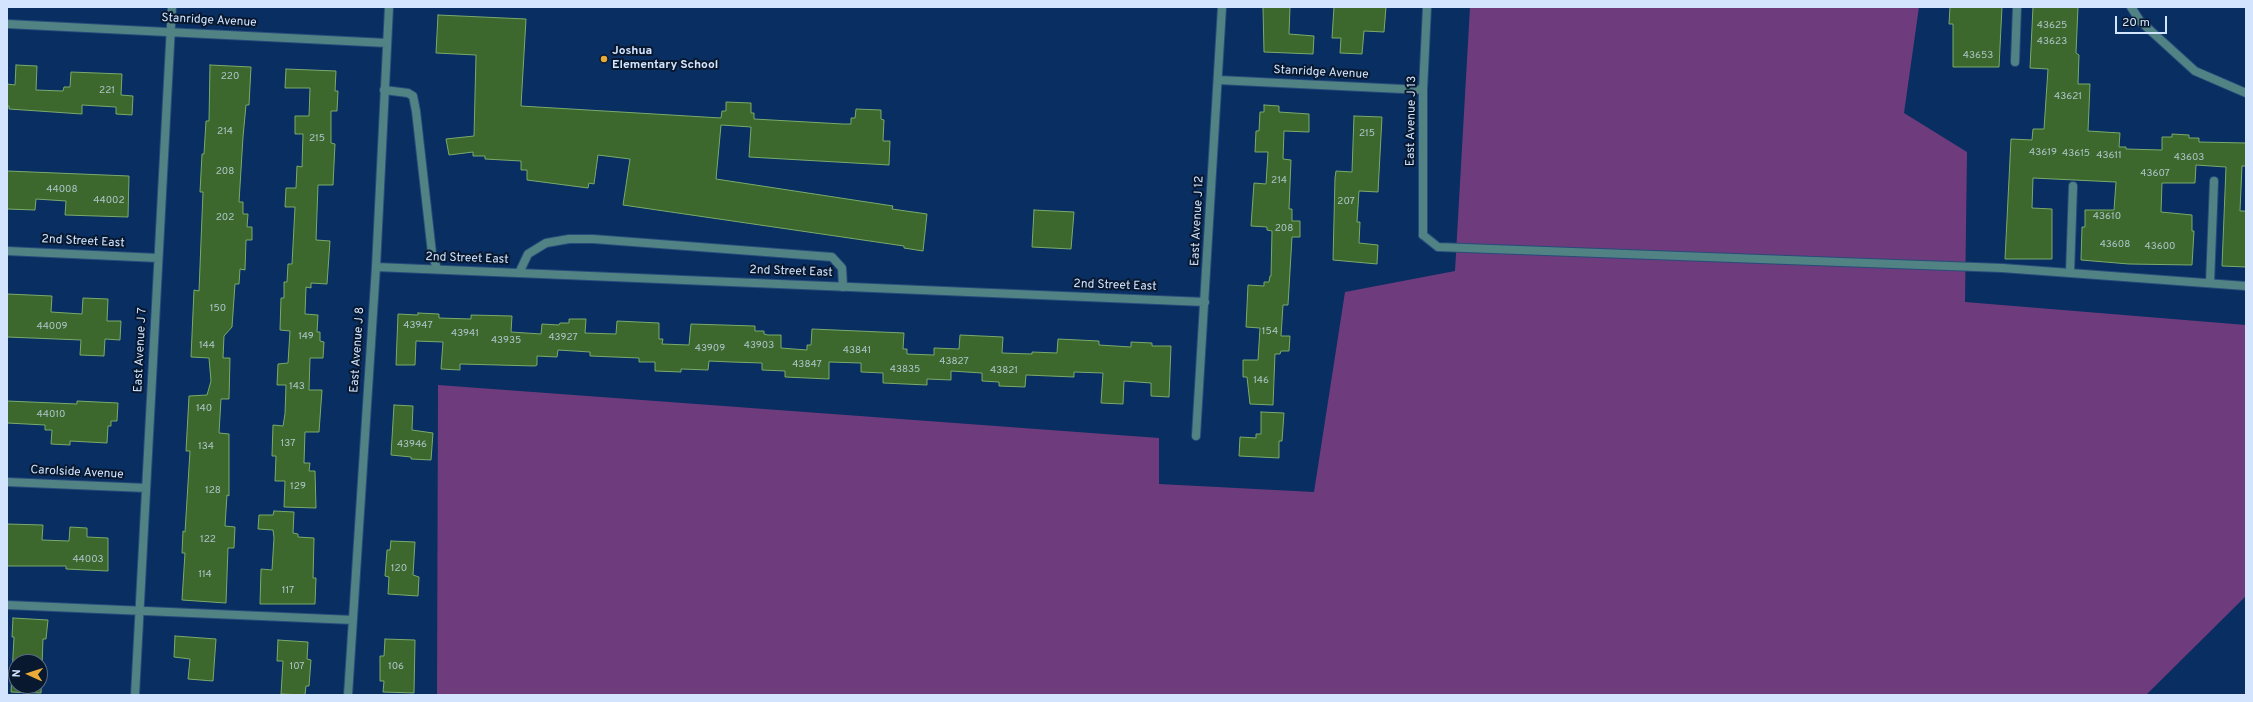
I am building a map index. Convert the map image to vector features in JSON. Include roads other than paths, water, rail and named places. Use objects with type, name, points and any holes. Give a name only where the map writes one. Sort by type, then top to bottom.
[{"type":"street","name":"East Avenue J 7","points":[[135,695],[172,7]]},
{"type":"street","name":"East Avenue J 8","points":[[348,695],[376,267],[389,7]]},
{"type":"street","name":"East Avenue J 12","points":[[1196,436],[1222,7]]},
{"type":"street","name":"East Avenue J 13","points":[[1427,7],[1423,90],[1423,235],[1438,247],[2002,268],[2070,273]]},
{"type":"street","points":[[2015,62],[2017,7]]},
{"type":"street","points":[[2131,7],[2140,21],[2195,71],[2246,93]]},
{"type":"street","name":"Stanridge Avenue","points":[[7,24],[171,30],[387,42]]},
{"type":"street","name":"Stanridge Avenue","points":[[1218,80],[1423,90]]},
{"type":"street","points":[[384,90],[408,93],[412,96],[416,111],[432,253],[437,269]]},
{"type":"street","points":[[2210,283],[2214,181]]},
{"type":"street","points":[[2073,186],[2070,273],[2246,286]]},
{"type":"street","points":[[519,273],[528,254],[546,243],[569,239],[593,239],[832,257],[842,268],[843,287]]},
{"type":"street","name":"2nd Street East","points":[[7,251],[158,258]]},
{"type":"street","name":"2nd Street East","points":[[376,267],[1205,302]]},
{"type":"street","name":"Carolside Avenue","points":[[7,482],[146,488]]},
{"type":"street","points":[[7,605],[353,620]]},
{"type":"place","name":"Joshua Elementary School","points":[[604,59]]}]
